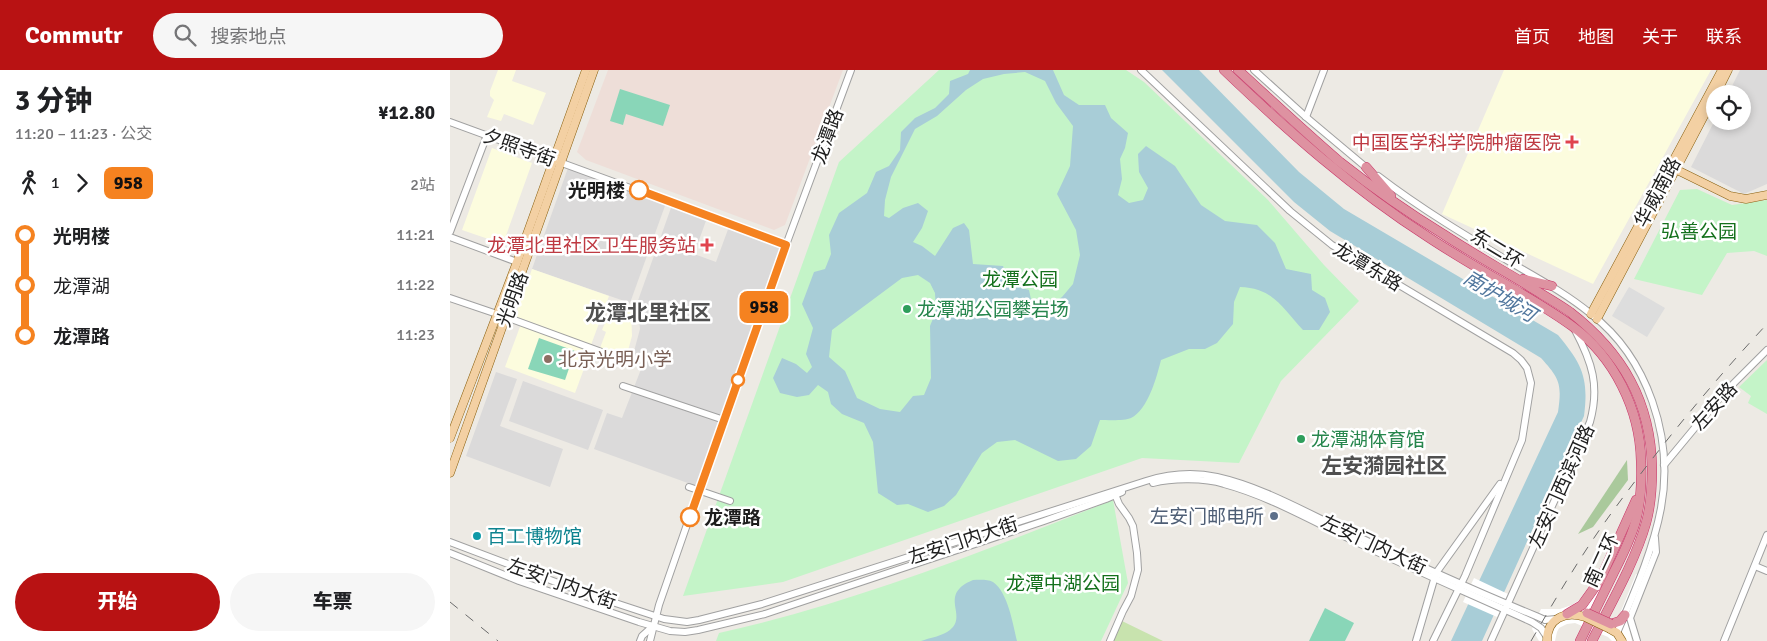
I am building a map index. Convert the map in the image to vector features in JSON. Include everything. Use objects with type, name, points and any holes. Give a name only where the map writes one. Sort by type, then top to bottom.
[{"type":"highway","name":"东二环","points":[[1224,70],[1284,127],[1373,200],[1448,250],[1574,327],[1607,361],[1626,394],[1635,420],[1641,448],[1641,488]]},
{"type":"highway","name":"东二环","points":[[1238,70],[1340,161],[1401,207],[1552,300],[1582,322],[1615,355],[1636,389],[1647,425],[1651,447],[1652,489],[1650,506]]},
{"type":"highway","points":[[1366,168],[1401,207]]},
{"type":"highway","points":[[1514,277],[1552,286]]},
{"type":"highway","points":[[1625,614],[1613,629],[1586,615],[1641,488]]},
{"type":"highway","name":"南二环","points":[[1580,641],[1632,534],[1640,504],[1641,488]]},
{"type":"highway","name":"南二环","points":[[1592,641],[1641,538],[1650,506]]},
{"type":"highway","points":[[1567,614],[1582,605],[1600,580]]},
{"type":"main road","name":"光明路","points":[[450,472],[506,317],[586,70]]},
{"type":"main road","name":"光明路","points":[[450,438],[517,262],[594,70]]},
{"type":"main road","name":"华威南路","points":[[1594,316],[1722,70]]},
{"type":"main road","name":"华威南路","points":[[1720,85],[1728,70]]},
{"type":"main road","name":"华威南路","points":[[1594,316],[1706,111]]},
{"type":"main road","points":[[1676,169],[1730,196],[1746,199],[1767,195]]},
{"type":"main road","points":[[1547,639],[1556,619],[1567,614],[1586,615]]},
{"type":"main road","points":[[1613,629],[1622,641]]},
{"type":"street","name":"龙潭路","points":[[650,641],[652,627],[699,490],[786,245],[851,70]]},
{"type":"street","name":"龙潭东路","points":[[1141,70],[1290,212],[1332,245],[1513,353],[1527,368],[1531,383],[1522,440],[1460,586],[1433,641]]},
{"type":"street","points":[[1254,70],[1366,168],[1407,198],[1459,231],[1552,286],[1594,316],[1624,348],[1646,384],[1658,423],[1664,465],[1661,507],[1655,535],[1625,614]]},
{"type":"street","points":[[1306,117],[1324,70]]},
{"type":"street","name":"夕照寺街","points":[[450,122],[786,245]]},
{"type":"street","points":[[450,232],[487,135]]},
{"type":"street","points":[[450,237],[517,262]]},
{"type":"street","points":[[450,298],[497,314]]},
{"type":"street","points":[[506,317],[629,362]]},
{"type":"street","name":"左安门西滨河路","points":[[1491,641],[1505,606],[1590,422],[1594,407],[1596,391],[1593,373],[1588,354],[1574,327]]},
{"type":"street","name":"左安路","points":[[1664,465],[1722,395],[1767,350]]},
{"type":"street","points":[[623,386],[724,420]]},
{"type":"street","name":"龙潭东路","points":[[1416,641],[1435,576],[1506,475]]},
{"type":"street","name":"左安门内大街","points":[[450,542],[582,592],[656,616],[687,622],[728,614],[762,604],[1115,493],[1158,482],[1191,480],[1223,483],[1505,606]]},
{"type":"street","points":[[689,487],[730,501]]},
{"type":"street","points":[[1110,641],[1132,596],[1138,570],[1133,526],[1119,504],[1115,493]]},
{"type":"street","name":"左安门内大街","points":[[450,553],[578,602],[652,627],[670,631],[698,630],[765,614],[1044,521],[1106,499],[1115,493]]},
{"type":"street","points":[[1637,641],[1630,618],[1656,552],[1655,535]]},
{"type":"street","points":[[1724,641],[1767,535]]},
{"type":"street","points":[[1755,566],[1767,571]]},
{"type":"street","points":[[1505,606],[1545,620],[1556,619]]},
{"type":"street","points":[[1505,606],[1537,625],[1547,639]]},
{"type":"street","name":"龙潭路","points":[[642,641],[652,627]]},
{"type":"street","points":[[652,627],[655,641]]},
{"type":"shaded area","points":[[498,70],[516,70],[512,81],[546,93],[533,125],[504,114],[501,121],[487,117],[494,100],[490,96],[490,91]]},
{"type":"shaded area","points":[[608,70],[843,70],[785,225],[774,230],[586,160],[577,152]]},
{"type":"shaded area","name":"中国医学科学院肿瘤医院","points":[[1504,70],[1711,70],[1593,284],[1442,214]]},
{"type":"shaded area","points":[[1740,70],[1767,70],[1767,184],[1744,194],[1691,167],[1710,130],[1751,130],[1751,85],[1732,85]]},
{"type":"shaded area","points":[[492,148],[532,163],[503,244],[462,230]]},
{"type":"shaded area","points":[[568,168],[666,203],[630,303],[532,269]]},
{"type":"shaded area","points":[[672,205],[707,218],[694,254],[716,262],[730,224],[782,242],[696,486],[594,449],[607,413],[622,418],[645,359],[633,355],[640,329],[638,314],[635,309]]},
{"type":"shaded area","points":[[532,269],[609,296],[591,345],[515,316]]},
{"type":"shaded area","points":[[1629,287],[1665,308],[1647,337],[1612,316]]},
{"type":"shaded area","points":[[614,301],[631,306],[632,336],[626,358],[600,348],[606,332],[602,330]]},
{"type":"shaded area","name":"北京光明小学","points":[[521,324],[591,350],[575,393],[505,367]]},
{"type":"shaded area","points":[[496,372],[517,379],[500,426],[563,449],[550,487],[466,456]]},
{"type":"shaded area","points":[[523,381],[603,410],[588,450],[509,421]]},
{"type":"green space","name":"龙潭公园","points":[[939,70],[1126,70],[1144,82],[1268,200],[1324,265],[1359,301],[1281,381],[1239,463],[1142,458],[783,582],[683,596],[839,162]]},
{"type":"green space","points":[[620,89],[670,105],[663,126],[626,114],[623,125],[610,121]]},
{"type":"green space","name":"弘善公园","points":[[1697,189],[1732,205],[1767,200],[1767,256],[1754,251],[1727,253],[1702,295],[1634,279],[1680,190]]},
{"type":"green space","points":[[539,338],[575,351],[565,380],[528,369]]},
{"type":"green space","points":[[1767,360],[1767,414],[1748,403],[1751,396],[1739,387]]},
{"type":"green space","points":[[1627,460],[1628,480],[1593,527],[1578,534]]},
{"type":"green space","name":"龙潭中湖公园","points":[[1113,500],[1128,583],[1101,641],[716,641],[719,633],[819,607],[869,591],[967,557]]},
{"type":"green space","points":[[1325,608],[1354,623],[1345,641],[1309,641]]},
{"type":"green space","points":[[1122,621],[1163,641],[1113,641]]},
{"type":"water","points":[[970,70],[1053,70],[1064,95],[1079,105],[1105,105],[1111,118],[1128,133],[1125,148],[1120,159],[1122,179],[1118,195],[1129,203],[1143,200],[1148,188],[1139,172],[1138,154],[1146,146],[1175,166],[1201,205],[1225,221],[1257,225],[1275,243],[1286,269],[1311,274],[1312,290],[1325,298],[1330,312],[1319,330],[1303,330],[1283,307],[1269,295],[1251,288],[1240,287],[1234,302],[1233,324],[1217,343],[1205,349],[1189,349],[1161,360],[1151,392],[1137,414],[1128,419],[1100,420],[1091,446],[1076,459],[1058,461],[1015,440],[997,442],[982,453],[956,495],[944,506],[928,512],[908,504],[897,505],[878,493],[873,442],[864,423],[842,414],[831,404],[828,392],[818,385],[809,395],[797,397],[780,393],[773,378],[782,358],[796,364],[807,373],[812,367],[806,354],[813,328],[802,304],[814,272],[825,269],[831,254],[829,235],[839,213],[867,193],[876,172],[889,166],[900,150],[901,132],[915,118],[935,108],[949,94],[950,81],[968,74]],"holes":[[[1025,72],[1045,81],[1056,103],[1073,126],[1070,166],[1057,194],[1076,230],[1080,255],[1073,284],[1062,297],[1045,309],[1032,304],[1029,290],[1012,285],[1003,266],[973,264],[969,230],[964,223],[953,228],[935,256],[913,242],[922,228],[928,211],[918,203],[903,208],[889,218],[884,216],[885,200],[891,177],[915,129],[937,116],[966,90],[983,79]],[[918,275],[930,283],[935,293],[936,311],[930,326],[931,378],[924,395],[913,396],[900,412],[880,409],[857,398],[845,371],[829,357],[832,330],[902,278]]]},
{"type":"water","points":[[1162,70],[1199,70],[1299,172],[1344,209],[1558,335],[1578,363],[1584,381],[1584,416],[1482,641],[1451,641],[1558,412],[1560,395],[1556,377],[1541,358],[1330,231],[1294,202]]},
{"type":"water","points":[[973,580],[991,581],[1003,593],[1017,641],[921,641],[950,630],[957,618],[955,598],[957,592],[962,586]]},
{"type":"pier","points":[[1611,548],[1619,552],[1590,609],[1612,620],[1619,616],[1636,574],[1644,577],[1627,620],[1632,641],[1612,641],[1608,637],[1575,623],[1559,628],[1555,641],[1539,641],[1532,629],[1541,609],[1560,609],[1572,605],[1589,593]]},
{"type":"pier","points":[[1474,578],[1508,594],[1497,617],[1463,602]]},
{"type":"railway","points":[[1531,641],[1579,561],[1628,490],[1705,393],[1767,324]]},
{"type":"railway","points":[[450,602],[498,641]]},
{"type":"bus line","name":"958","points":[[639,190],[786,245],[690,517]]},
{"type":"place","name":"中国医学科学院肿瘤医院","points":[[1572,142]]},
{"type":"place","name":"光明楼","points":[[639,190]]},
{"type":"place","name":"龙潭北里社区卫生服务站","points":[[707,245]]},
{"type":"place","name":"龙潭湖公园攀岩场","points":[[907,309]]},
{"type":"place","name":"北京光明小学","points":[[548,359]]},
{"type":"place","name":"龙潭湖体育馆","points":[[1301,439]]},
{"type":"place","name":"左安门邮电所","points":[[1274,516]]},
{"type":"place","name":"龙潭路","points":[[690,517]]},
{"type":"place","name":"百工博物馆","points":[[477,536]]},
{"type":"district","name":"龙潭北里社区","points":[[648,313]]},
{"type":"district","name":"左安漪园社区","points":[[1384,466]]},
{"type":"water label","name":"南护城河","points":[[1500,296]]}]
